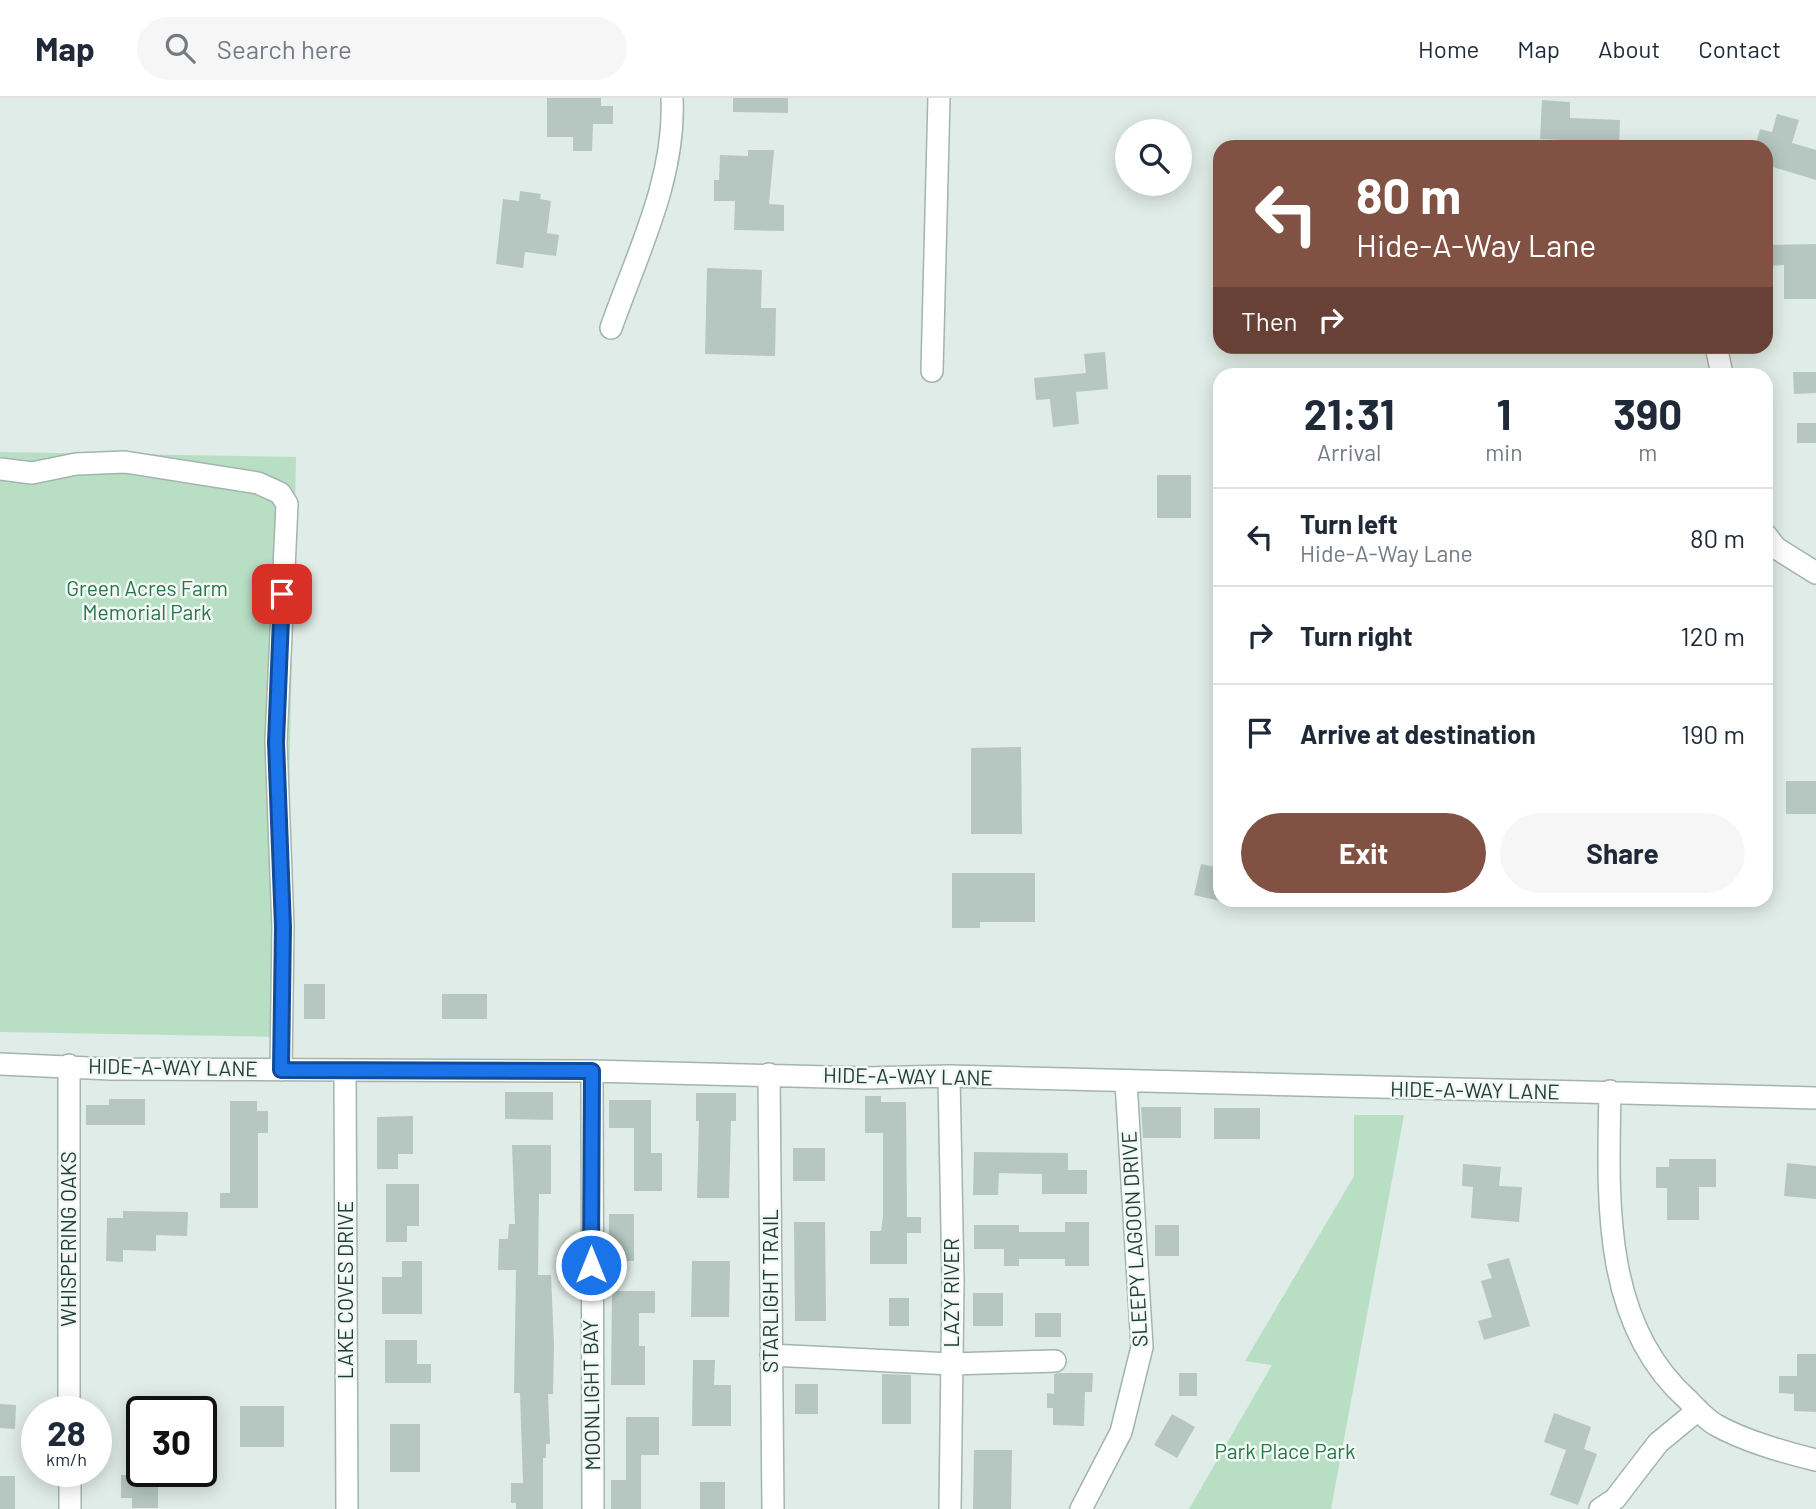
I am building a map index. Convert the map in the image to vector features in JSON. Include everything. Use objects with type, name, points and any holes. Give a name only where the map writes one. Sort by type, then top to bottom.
[{"type":"street","points":[[611,328],[663,181],[671,143],[672,98]]},
{"type":"street","points":[[932,371],[939,98]]},
{"type":"street","points":[[0,469],[32,473],[76,464],[125,462],[258,483],[279,493],[287,505],[276,742],[283,927],[281,1070]]},
{"type":"street","points":[[1773,544],[1816,573]]},
{"type":"street","name":"HIDE-A-WAY LANE","points":[[0,1064],[69,1065],[111,1069],[592,1071],[866,1078],[949,1076],[1483,1092],[1610,1091],[1816,1098]]},
{"type":"street","name":"WHISPERING OAKS","points":[[69,1065],[69,1396]]},
{"type":"street","name":"LAKE COVES DRIVE","points":[[345,1071],[347,1509]]},
{"type":"street","name":"MOONLIGHT BAY","points":[[592,1071],[593,1509]]},
{"type":"street","name":"STARLIGHT TRAIL","points":[[769,1074],[773,1509]]},
{"type":"street","name":"LAZY RIVER","points":[[949,1076],[950,1509]]},
{"type":"street","name":"SLEEPY LAGOON DRIVE","points":[[1081,1509],[1121,1432],[1141,1358],[1126,1082]]},
{"type":"street","points":[[1610,1091],[1611,1217],[1620,1286],[1636,1333],[1666,1381],[1715,1425],[1816,1460]]},
{"type":"street","points":[[771,1355],[951,1364],[1055,1361]]},
{"type":"street","points":[[1600,1509],[1615,1499],[1658,1443],[1698,1410]]},
{"type":"street","points":[[69,1487],[70,1509]]},
{"type":"green space","name":"Green Acres Farm Memorial Park","points":[[0,452],[296,457],[284,1037],[0,1032]]},
{"type":"green space","name":"Park Place Park","points":[[1354,1115],[1404,1115],[1331,1509],[1189,1509],[1272,1365],[1245,1361],[1354,1176]]},
{"type":"building","points":[[547,98],[601,98],[601,106],[613,106],[613,124],[593,124],[592,151],[573,151],[573,137],[547,137]]},
{"type":"building","points":[[733,98],[788,98],[788,113],[733,112]]},
{"type":"building","points":[[1542,100],[1570,102],[1570,118],[1620,120],[1619,140],[1540,139]]},
{"type":"building","points":[[1777,114],[1799,120],[1792,143],[1816,150],[1816,180],[1773,167],[1773,140],[1757,140],[1760,129],[1772,132]]},
{"type":"building","points":[[748,150],[774,150],[769,204],[784,205],[784,231],[734,230],[735,201],[714,201],[714,180],[719,180],[720,155],[748,156]]},
{"type":"building","points":[[520,191],[541,194],[540,199],[551,201],[547,233],[559,235],[556,256],[525,252],[523,268],[496,264],[503,199],[519,201]]},
{"type":"building","points":[[1816,244],[1816,299],[1784,299],[1784,265],[1773,266],[1773,245]]},
{"type":"building","points":[[707,268],[762,270],[761,308],[776,308],[775,356],[705,354]]},
{"type":"building","points":[[1105,352],[1108,389],[1076,392],[1079,424],[1053,427],[1050,399],[1036,400],[1034,378],[1086,373],[1084,354]]},
{"type":"building","points":[[1793,372],[1816,372],[1816,393],[1794,394]]},
{"type":"building","points":[[1797,423],[1816,423],[1816,443],[1797,443]]},
{"type":"building","points":[[1157,475],[1191,475],[1191,518],[1157,518]]},
{"type":"building","points":[[1021,747],[1022,834],[971,834],[971,748]]},
{"type":"building","points":[[1786,781],[1816,781],[1816,814],[1786,814]]},
{"type":"building","points":[[1201,864],[1213,867],[1213,899],[1194,895]]},
{"type":"building","points":[[952,873],[1035,873],[1035,922],[980,922],[980,928],[952,928]]},
{"type":"building","points":[[304,984],[325,984],[325,1019],[304,1019]]},
{"type":"building","points":[[442,994],[487,994],[487,1019],[442,1019]]},
{"type":"building","points":[[505,1092],[553,1092],[553,1120],[505,1119]]},
{"type":"building","points":[[696,1093],[736,1093],[736,1121],[731,1121],[729,1198],[697,1198],[699,1121],[696,1121]]},
{"type":"building","points":[[865,1096],[881,1096],[881,1102],[906,1102],[907,1217],[921,1217],[921,1233],[907,1233],[907,1264],[870,1264],[870,1231],[881,1231],[883,1217],[883,1133],[865,1133]]},
{"type":"building","points":[[109,1099],[145,1099],[145,1125],[86,1125],[86,1105],[109,1105]]},
{"type":"building","points":[[609,1100],[651,1100],[651,1153],[662,1153],[662,1191],[634,1191],[634,1128],[609,1128]]},
{"type":"building","points":[[230,1101],[257,1101],[257,1111],[268,1111],[268,1133],[258,1133],[258,1208],[220,1208],[220,1193],[230,1193]]},
{"type":"building","points":[[1141,1107],[1181,1107],[1181,1138],[1143,1138]]},
{"type":"building","points":[[1214,1108],[1260,1108],[1260,1139],[1214,1139]]},
{"type":"building","points":[[413,1116],[413,1154],[398,1154],[398,1169],[377,1169],[377,1117]]},
{"type":"building","points":[[512,1145],[551,1145],[551,1194],[539,1194],[538,1275],[551,1275],[554,1345],[553,1394],[548,1394],[550,1444],[546,1444],[546,1458],[543,1458],[543,1509],[516,1509],[516,1503],[511,1503],[511,1483],[523,1483],[520,1393],[514,1393],[516,1270],[498,1270],[499,1239],[508,1239],[509,1224],[515,1224]]},
{"type":"building","points":[[793,1148],[825,1148],[825,1181],[793,1181]]},
{"type":"building","points":[[974,1152],[1068,1153],[1068,1170],[1087,1170],[1087,1194],[1042,1194],[1042,1174],[999,1173],[998,1195],[973,1195]]},
{"type":"building","points":[[1669,1159],[1716,1159],[1716,1187],[1699,1187],[1699,1220],[1667,1220],[1667,1188],[1656,1188],[1656,1167],[1669,1167]]},
{"type":"building","points":[[1787,1163],[1816,1166],[1816,1199],[1784,1196]]},
{"type":"building","points":[[1463,1164],[1501,1167],[1499,1186],[1522,1187],[1519,1222],[1471,1218],[1473,1187],[1462,1186]]},
{"type":"building","points":[[386,1184],[419,1184],[419,1226],[407,1226],[407,1242],[386,1242]]},
{"type":"building","points":[[123,1211],[188,1212],[187,1236],[156,1235],[156,1251],[123,1250],[123,1262],[106,1261],[107,1218],[123,1218]]},
{"type":"building","points":[[609,1214],[634,1214],[634,1261],[609,1261]]},
{"type":"building","points":[[794,1222],[825,1222],[826,1321],[795,1321]]},
{"type":"building","points":[[1065,1222],[1089,1222],[1089,1266],[1065,1266],[1065,1259],[1019,1259],[1019,1266],[1004,1266],[1004,1249],[974,1249],[974,1225],[1019,1225],[1019,1232],[1065,1232]]},
{"type":"building","points":[[1155,1225],[1179,1225],[1179,1256],[1155,1256]]},
{"type":"building","points":[[1509,1258],[1530,1326],[1484,1340],[1478,1321],[1492,1317],[1481,1281],[1492,1278],[1487,1264]]},
{"type":"building","points":[[402,1261],[422,1261],[422,1314],[382,1314],[382,1277],[402,1277]]},
{"type":"building","points":[[692,1261],[730,1261],[729,1317],[691,1317]]},
{"type":"building","points":[[612,1291],[655,1291],[655,1313],[639,1313],[639,1346],[645,1346],[645,1385],[611,1385]]},
{"type":"building","points":[[973,1293],[1003,1293],[1003,1326],[973,1326]]},
{"type":"building","points":[[889,1298],[909,1298],[909,1326],[889,1326]]},
{"type":"building","points":[[1035,1313],[1061,1313],[1061,1337],[1035,1337]]},
{"type":"building","points":[[385,1340],[417,1340],[417,1364],[431,1364],[431,1383],[385,1383]]},
{"type":"building","points":[[1797,1354],[1816,1354],[1816,1412],[1794,1411],[1794,1394],[1779,1393],[1779,1376],[1797,1376]]},
{"type":"building","points":[[693,1360],[715,1360],[714,1385],[731,1385],[731,1426],[692,1426]]},
{"type":"building","points":[[1093,1373],[1092,1392],[1085,1392],[1084,1426],[1053,1425],[1053,1408],[1047,1408],[1047,1393],[1054,1394],[1054,1374]]},
{"type":"building","points":[[1179,1373],[1197,1373],[1197,1396],[1179,1396]]},
{"type":"building","points":[[882,1374],[911,1375],[911,1424],[882,1424]]},
{"type":"building","points":[[795,1384],[818,1384],[818,1414],[795,1414]]},
{"type":"building","points":[[0,1404],[16,1405],[15,1429],[0,1428]]},
{"type":"building","points":[[240,1406],[284,1406],[284,1447],[240,1447]]},
{"type":"building","points":[[1554,1413],[1591,1427],[1584,1449],[1597,1454],[1578,1505],[1550,1495],[1566,1450],[1544,1442]]},
{"type":"building","points":[[1172,1414],[1195,1427],[1177,1458],[1154,1445]]},
{"type":"building","points":[[626,1417],[659,1417],[659,1455],[641,1455],[641,1509],[611,1509],[611,1480],[626,1480]]},
{"type":"building","points":[[390,1424],[420,1424],[420,1472],[390,1472]]},
{"type":"building","points":[[974,1450],[1012,1450],[1011,1509],[973,1509]]},
{"type":"building","points":[[121,1475],[126,1475],[126,1487],[158,1487],[158,1508],[132,1508],[132,1498],[121,1498]]},
{"type":"building","points":[[0,1476],[15,1476],[15,1509],[0,1509]]},
{"type":"building","points":[[700,1482],[725,1482],[725,1509],[700,1509]]},
{"type":"route","points":[[282,594],[276,742],[283,927],[281,1070],[592,1071],[591,1265]]}]
